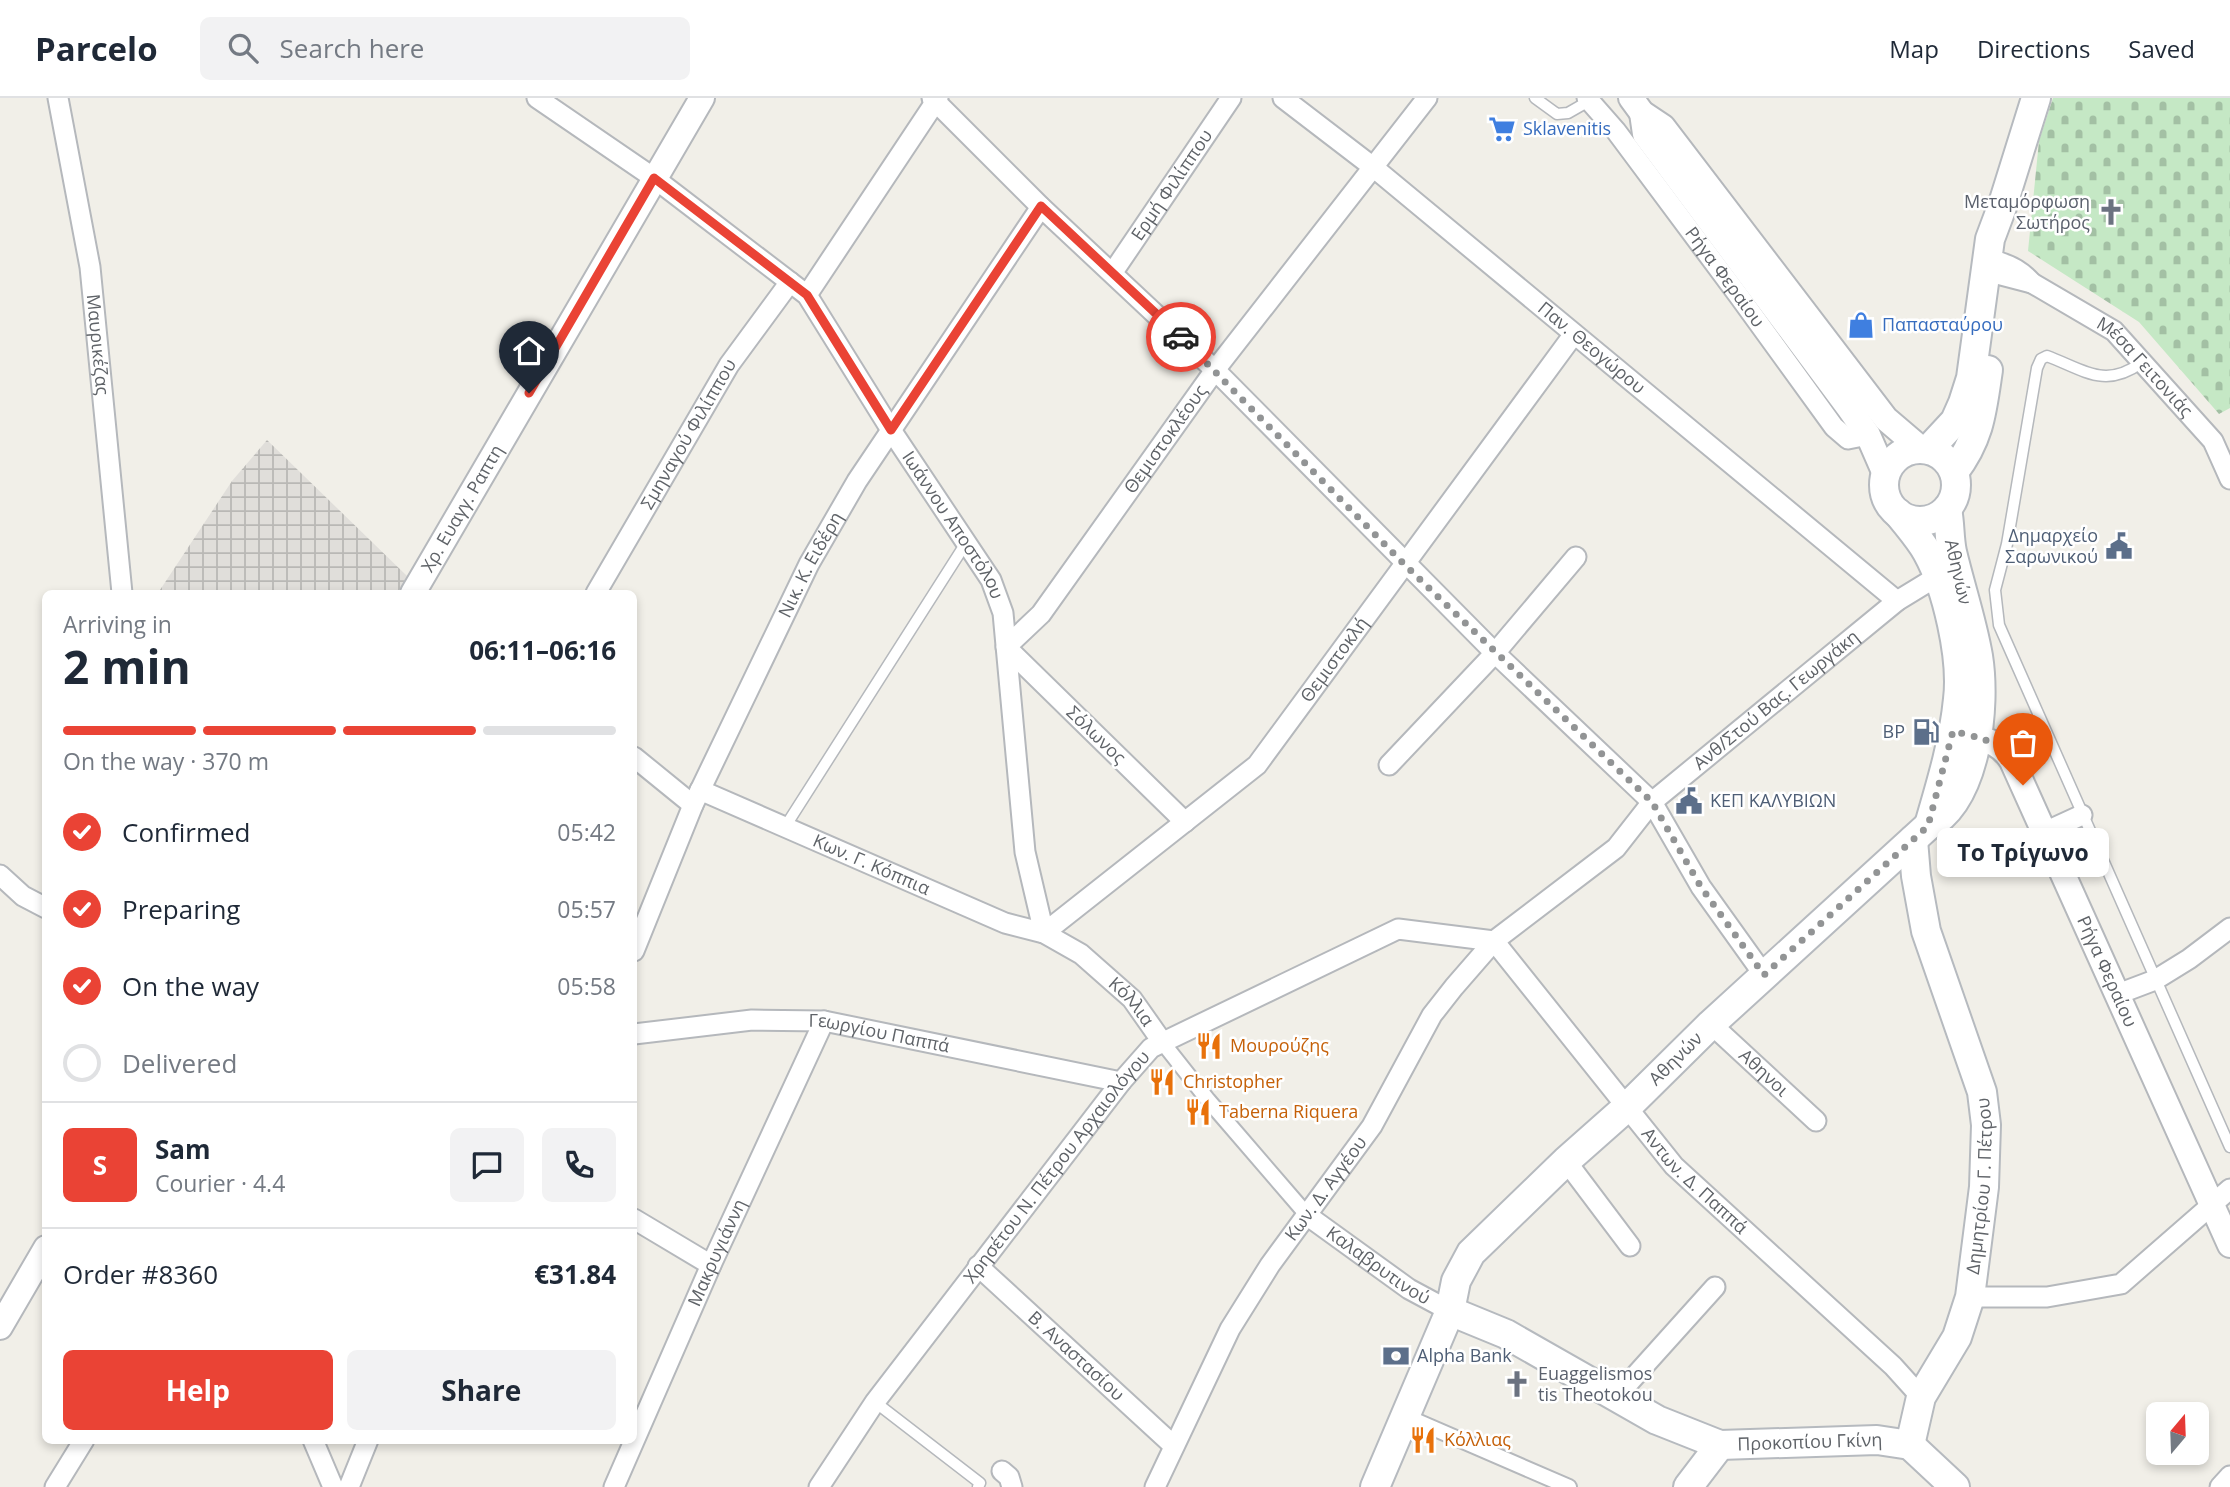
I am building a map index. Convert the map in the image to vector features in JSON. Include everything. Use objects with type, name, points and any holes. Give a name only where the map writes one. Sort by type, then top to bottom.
[{"type":"main road","points":[[1954,472],[1966,456],[1980,425],[1994,266],[1990,239],[2003,207],[2036,98]]},
{"type":"main road","points":[[1925,449],[1955,421],[1964,403],[1994,266]]},
{"type":"main road","points":[[1925,449],[1947,460],[1954,472],[1954,498],[1947,509],[1936,517],[1910,520],[1898,513],[1888,502],[1884,488],[1885,474],[1893,460],[1905,451],[1925,449]]},
{"type":"main road","name":"Αθηνών","points":[[1921,833],[1938,770],[1958,721],[1980,700],[1978,656],[1952,551],[1947,509]]},
{"type":"main road","name":"Αθηνών","points":[[1375,1487],[1450,1311],[1456,1281],[1471,1253],[1711,1024],[1953,806],[1966,780],[1958,721],[1959,674],[1955,642],[1938,576],[1926,550],[1898,513]]},
{"type":"main road","name":"Δημητρίου Γ. Πέτρου","points":[[1910,1445],[1921,1397],[1957,1337],[1970,1297],[1984,1187],[1986,1125],[1982,1092],[1926,931],[1921,833]]},
{"type":"main road","points":[[1450,1311],[1506,1334],[1657,1420],[1720,1445]]},
{"type":"main road","name":"Προκοπίου Γκίνη","points":[[1688,1487],[1720,1445],[1877,1440],[1910,1445]]},
{"type":"main road","points":[[1910,1445],[1955,1487]]},
{"type":"street","name":"Μαυρικέζας","points":[[58,98],[90,267],[122,590]]},
{"type":"street","name":"Ιωάννου Αποστόλου","points":[[537,98],[654,178],[807,295],[891,430],[991,580],[1003,613],[1026,852],[1044,933]]},
{"type":"street","name":"Χρ. Ευαγγ. Ραπτη","points":[[420,590],[702,98]]},
{"type":"street","name":"Ερμή Φιλίππου","points":[[1113,272],[1231,98]]},
{"type":"street","name":"Παν. Θεογώρου","points":[[1283,98],[1373,167],[1897,601]]},
{"type":"street","name":"Θεμιστοκλέους","points":[[1006,647],[1041,614],[1215,370],[1427,98]]},
{"type":"street","points":[[807,295],[935,99],[1041,206],[1215,370],[1406,566],[1652,802],[1701,887],[1764,975]]},
{"type":"street","name":"Ρήγα Φεραίου","points":[[1588,99],[1616,131],[1833,427],[1848,439],[1868,435]]},
{"type":"street","points":[[1616,131],[1637,106],[1664,127],[1886,419],[1925,449]]},
{"type":"street","name":"Ρήγα Φεραίου","points":[[1637,106],[1645,134],[1868,435],[1885,474]]},
{"type":"street","name":"Νικ. Κ. Ειδέρη","points":[[637,944],[697,798],[809,564],[857,481],[1041,206]]},
{"type":"street","name":"Μέσα Γειτονιάς","points":[[1994,266],[2032,283],[2114,331],[2213,441],[2230,479]]},
{"type":"street","name":"Σμηναγού Φιλίππου","points":[[598,590],[729,365],[790,282]]},
{"type":"street","name":"Θεμιστοκλή","points":[[1044,933],[1257,765],[1406,566],[1574,334]]},
{"type":"street","points":[[1389,765],[1495,653],[1576,557]]},
{"type":"street","name":"Ανθ/Στού Βας. Γεωργάκη","points":[[1494,942],[1616,848],[1652,802],[1897,601],[1938,576]]},
{"type":"street","name":"Σόλωνος","points":[[1006,647],[1185,822]]},
{"type":"street","name":"Ρήγα Φεραίου","points":[[1958,721],[1995,743],[2008,755],[2118,994],[2221,1196],[2230,1245]]},
{"type":"street","name":"Κων. Γ. Κόππια","points":[[637,759],[697,798],[785,827],[1006,923],[1044,933]]},
{"type":"street","points":[[2045,832],[2082,815]]},
{"type":"street","points":[[0,875],[23,896],[42,906]]},
{"type":"street","points":[[2118,994],[2155,980],[2189,959],[2230,928]]},
{"type":"street","name":"Χρησέτου Ν. Πέτρου Αρχαιολόγου","points":[[819,1487],[875,1402],[1121,1082],[1151,1048],[1398,929],[1494,942]]},
{"type":"street","name":"Κόλλια","points":[[1044,933],[1081,954],[1132,999],[1208,1100],[1308,1216]]},
{"type":"street","name":"Αντων. Δ. Παππά","points":[[1494,942],[1674,1166],[1893,1366],[1921,1397]]},
{"type":"street","name":"Κων. Δ. Αγγέου","points":[[1155,1487],[1230,1329],[1270,1265],[1371,1126],[1432,1015],[1494,942]]},
{"type":"street","name":"Γεωργίου Παππά","points":[[637,1034],[752,1020],[824,1021],[1121,1082]]},
{"type":"street","name":"Μακρυγιάννη","points":[[637,1434],[711,1265],[824,1021]]},
{"type":"street","name":"Αθηνοι","points":[[1711,1024],[1816,1121]]},
{"type":"street","points":[[1566,1161],[1630,1246]]},
{"type":"street","points":[[1970,1297],[2047,1297],[2121,1284],[2221,1196]]},
{"type":"street","name":"Καλαβρυτινού","points":[[1308,1216],[1409,1289],[1450,1311]]},
{"type":"street","points":[[637,1221],[711,1265]]},
{"type":"street","points":[[0,1327],[42,1255]]},
{"type":"street","name":"Β. Αναστασίου","points":[[978,1266],[1174,1446]]},
{"type":"street","points":[[1616,1397],[1716,1287]]},
{"type":"street","points":[[1405,1416],[1569,1487]]},
{"type":"street","points":[[55,1487],[82,1444]]},
{"type":"street","points":[[315,1444],[333,1487]]},
{"type":"street","points":[[349,1487],[366,1444]]},
{"type":"street","name":"Μακρυγιάννη","points":[[614,1487],[633,1444]]},
{"type":"street","points":[[2220,1487],[2230,1476]]},
{"type":"lane","points":[[1535,98],[1557,114],[1569,113],[1588,99]]},
{"type":"lane","points":[[2141,363],[2127,373],[2103,378],[2047,356],[2041,359],[2037,368],[2007,544],[1995,590],[1999,625],[2230,1147]]},
{"type":"lane","points":[[785,827],[966,542]]},
{"type":"lane","points":[[875,1402],[980,1483],[978,1487]]},
{"type":"shaded area","points":[[267,440],[407,576],[400,590],[160,590],[232,481]]},
{"type":"green space","points":[[2053,98],[2230,98],[2230,408],[2219,414],[2139,322],[2028,251],[2039,141]]},
{"type":"way so far","points":[[1181,337],[1406,566],[1652,802],[1701,887],[1764,975],[1928,826],[1953,731],[1999,746],[2012,761],[2023,785]]},
{"type":"place","name":"Sklavenitis","points":[[1502,129]]},
{"type":"place","name":"Μεταμόρφωση Σωτήρος","points":[[2111,212]]},
{"type":"place","name":"Παπασταύρου","points":[[1861,325]]},
{"type":"place","name":"Δημαρχείο Σαρωνικού","points":[[2119,546]]},
{"type":"place","name":"BP","points":[[1926,732]]},
{"type":"place","name":"Το Τρίγωνο","points":[[2023,785]]},
{"type":"place","name":"ΚΕΠ ΚΑΛΥΒΙΩΝ","points":[[1689,801]]},
{"type":"place","name":"Μουρούζης","points":[[1209,1046]]},
{"type":"place","name":"Christopher","points":[[1162,1082]]},
{"type":"place","name":"Taberna Riquera","points":[[1198,1112]]},
{"type":"place","name":"Alpha Bank","points":[[1396,1356]]},
{"type":"place","name":"Euaggelismos tis Theotokou","points":[[1517,1384]]},
{"type":"place","name":"Κόλλιας","points":[[1423,1440]]},
{"type":"route","points":[[529,393],[654,178],[807,295],[891,430],[1041,206],[1181,337]]}]
